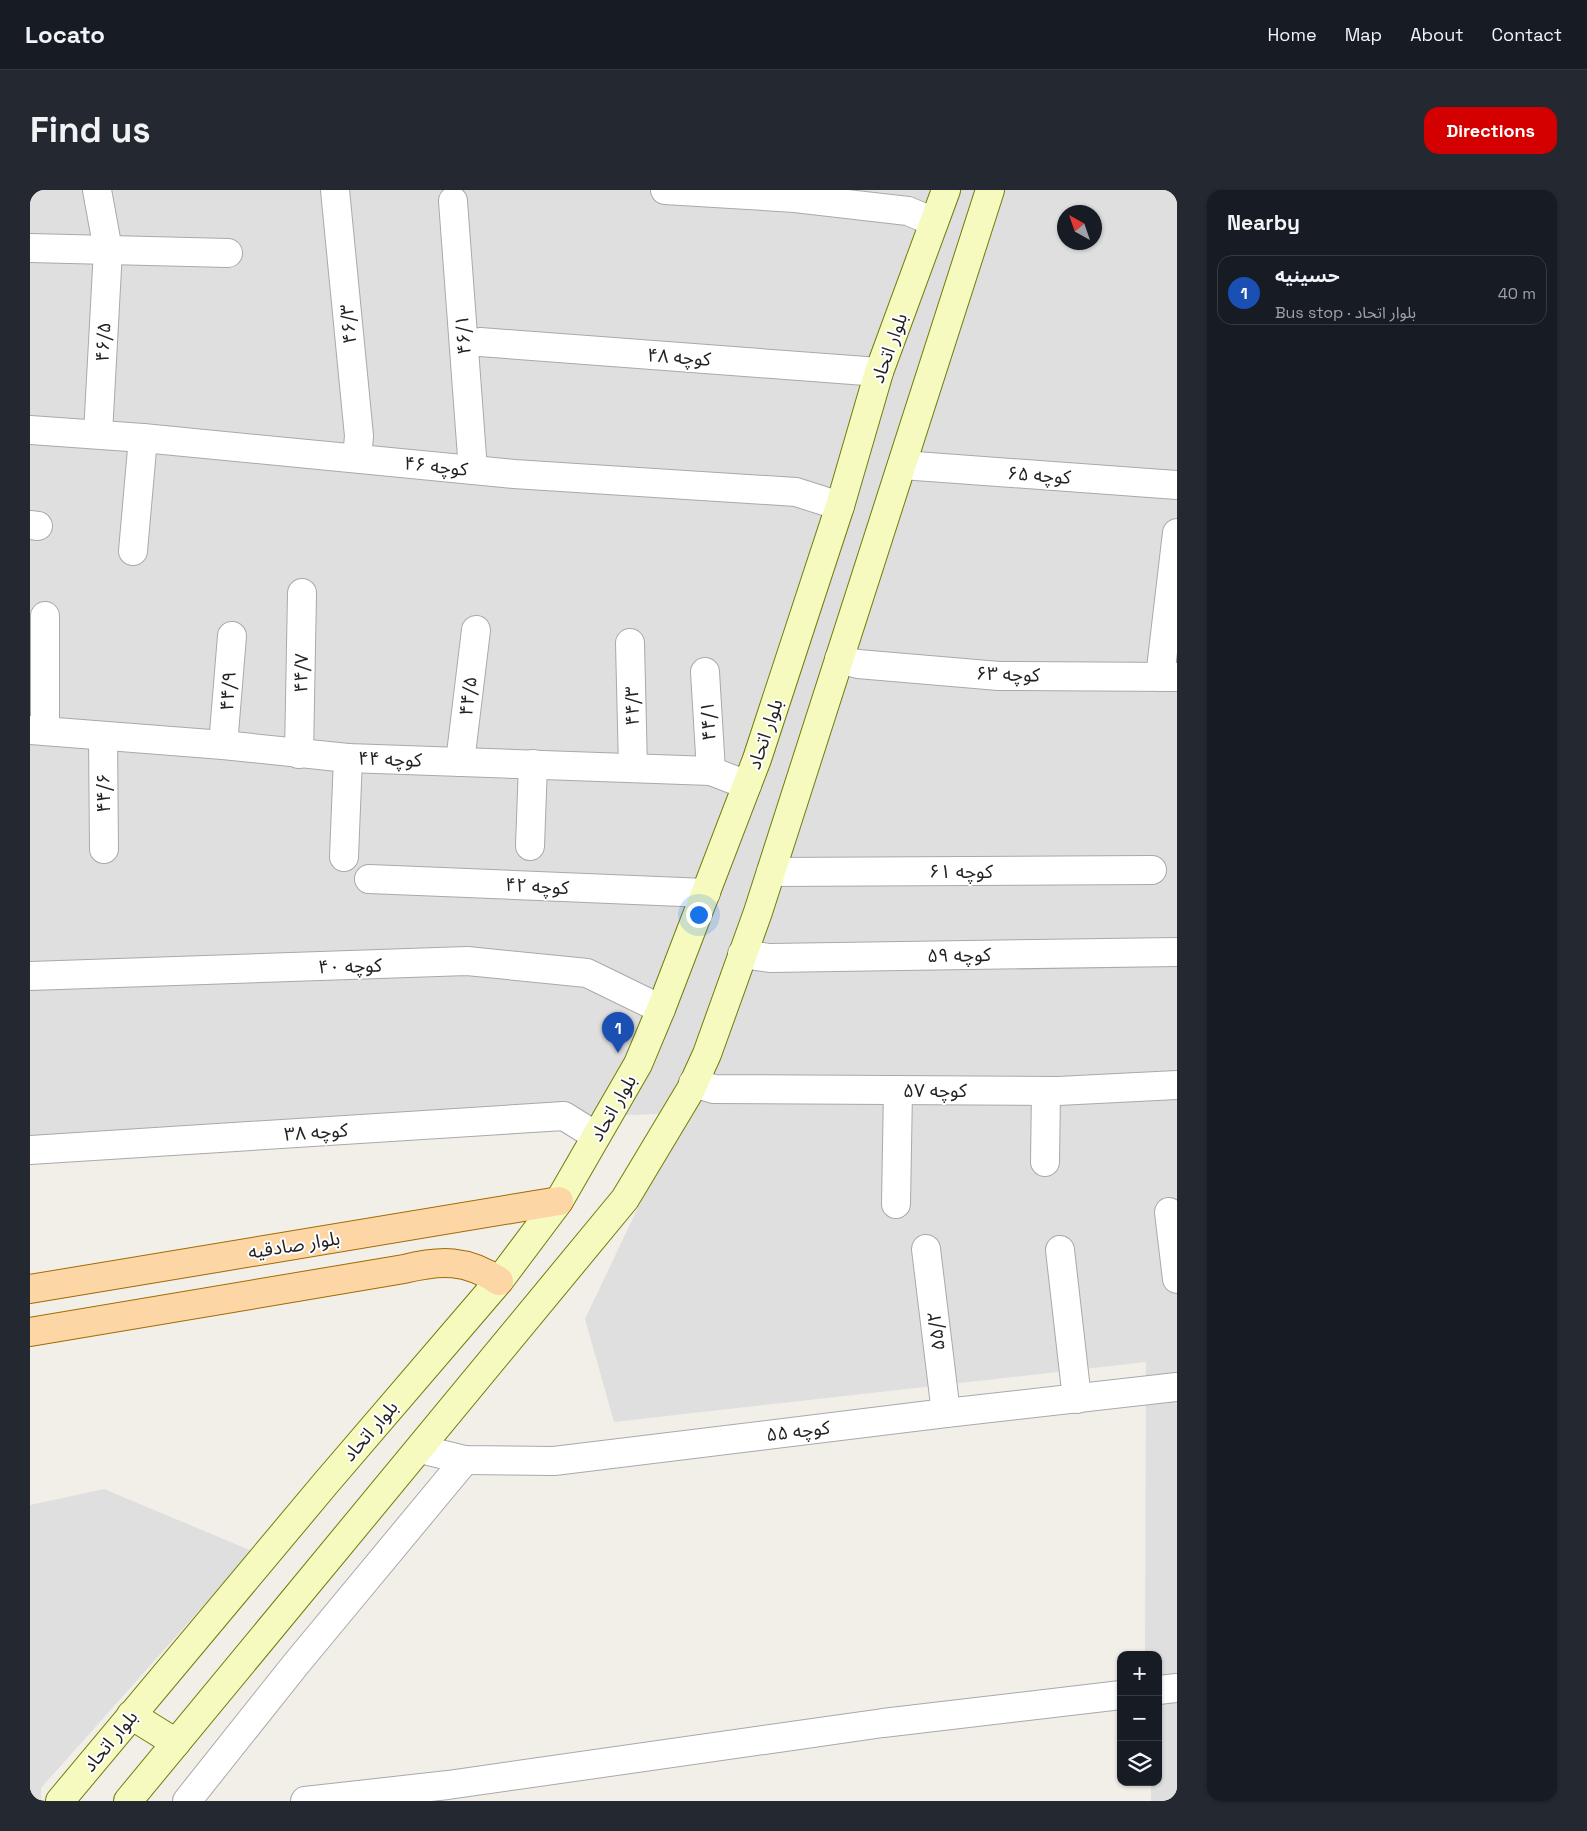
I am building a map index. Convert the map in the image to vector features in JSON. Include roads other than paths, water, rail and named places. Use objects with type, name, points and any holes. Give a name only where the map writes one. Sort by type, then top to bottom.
[{"type":"main road","name":"بلوار اتحاد","points":[[60,1801],[325,1484],[499,1281],[559,1201],[638,1064],[747,785],[840,506],[879,372],[946,190]]},
{"type":"main road","points":[[128,1801],[625,1199],[694,1083],[707,1054],[771,872],[990,190]]},
{"type":"main road","name":"بلوار صادقیه","points":[[30,1289],[559,1201]]},
{"type":"main road","points":[[30,1332],[425,1264],[452,1262],[483,1270],[499,1281]]},
{"type":"main road","points":[[111,1275],[122,1293],[114,1318]]},
{"type":"main road","points":[[131,1715],[176,1743]]},
{"type":"street","name":"۴۶/۵","points":[[97,190],[108,250],[98,434]]},
{"type":"street","name":"۴۶/۳","points":[[336,190],[359,436],[357,458]]},
{"type":"street","points":[[666,190],[795,198],[908,211],[934,222]]},
{"type":"street","name":"۴۶/۱","points":[[453,201],[473,470]]},
{"type":"street","points":[[30,248],[228,253]]},
{"type":"street","name":"کوچه ۴۸","points":[[480,342],[879,372]]},
{"type":"street","name":"کوچه ۴۶","points":[[30,430],[142,438],[514,474],[796,492],[840,506]]},
{"type":"street","points":[[133,551],[142,438]]},
{"type":"street","name":"کوچه ۶۵","points":[[902,465],[1177,485]]},
{"type":"street","points":[[1168,677],[1177,533]]},
{"type":"street","name":"۴۴/۷","points":[[299,754],[302,593]]},
{"type":"street","points":[[37,730],[45,616]]},
{"type":"street","name":"۴۴/۵","points":[[460,762],[476,630]]},
{"type":"street","name":"۴۴/۹","points":[[224,745],[232,636]]},
{"type":"street","name":"۴۴/۳","points":[[630,643],[633,768]]},
{"type":"street","name":"کوچه ۶۳","points":[[839,659],[858,664],[999,676],[1168,677]]},
{"type":"street","name":"۴۴/۱","points":[[705,672],[711,771]]},
{"type":"street","name":"کوچه ۴۴","points":[[37,730],[224,745],[348,758],[711,771],[747,785]]},
{"type":"street","name":"۴۴/۶","points":[[103,736],[104,849]]},
{"type":"street","points":[[344,857],[348,758]]},
{"type":"street","points":[[530,846],[533,764]]},
{"type":"street","name":"کوچه ۶۱","points":[[771,872],[1152,870]]},
{"type":"street","name":"کوچه ۴۲","points":[[369,879],[706,893]]},
{"type":"street","name":"کوچه ۵۹","points":[[742,954],[770,958],[1177,952]]},
{"type":"street","name":"کوچه ۴۰","points":[[30,976],[467,961],[587,973],[661,1009]]},
{"type":"street","name":"کوچه ۵۷","points":[[694,1083],[714,1089],[898,1090],[1046,1090],[1177,1085]]},
{"type":"street","points":[[896,1204],[898,1090]]},
{"type":"street","points":[[1045,1162],[1046,1090]]},
{"type":"street","name":"کوچه ۳۸","points":[[30,1150],[564,1116],[596,1136]]},
{"type":"street","points":[[1169,1212],[1177,1278]]},
{"type":"street","name":"۵۵/۲","points":[[926,1249],[946,1412]]},
{"type":"street","points":[[1060,1250],[1077,1399]]},
{"type":"street","name":"کوچه ۵۵","points":[[420,1449],[465,1460],[554,1461],[946,1412],[1177,1387]]},
{"type":"street","points":[[187,1801],[296,1664],[465,1460]]},
{"type":"street","points":[[1162,1690],[1177,1688]]},
{"type":"street","points":[[305,1801],[448,1785],[883,1724],[1117,1695]]},
{"type":"place","name":"حسینیه","points":[[618,1053]]}]
